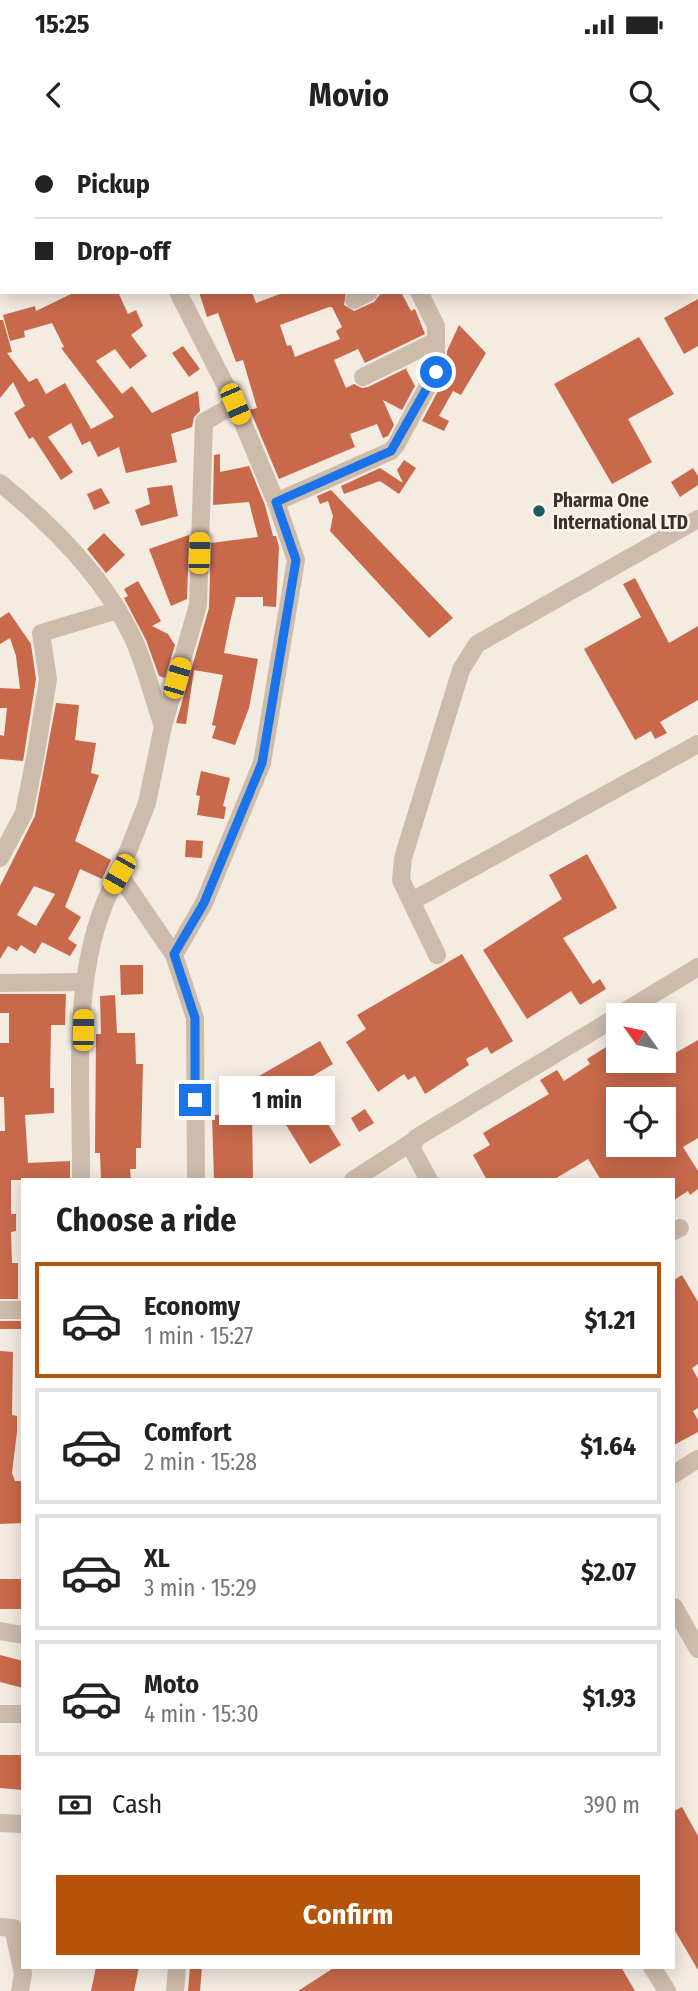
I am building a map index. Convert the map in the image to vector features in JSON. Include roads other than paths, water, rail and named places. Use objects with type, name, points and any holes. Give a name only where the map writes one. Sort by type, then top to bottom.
[{"type":"street","points":[[174,954],[204,903],[262,763],[296,560],[276,502],[235,404],[179,294]]},
{"type":"street","points":[[276,502],[391,451],[436,372],[436,326],[420,294]]},
{"type":"street","points":[[363,377],[436,341]]},
{"type":"street","points":[[81,1178],[84,982],[103,901],[119,874],[147,803],[163,726],[198,605],[204,422],[235,404]]},
{"type":"street","points":[[0,484],[32,509],[85,567],[118,610],[132,637],[163,726]]},
{"type":"street","points":[[437,955],[401,880],[403,858],[461,670],[477,644],[698,519]]},
{"type":"street","points":[[0,858],[24,813],[36,752],[48,679],[41,633],[118,610]]},
{"type":"street","points":[[412,901],[698,744]]},
{"type":"street","points":[[119,874],[174,954],[195,1018],[196,1178]]},
{"type":"street","points":[[638,1003],[698,967]]},
{"type":"street","points":[[0,983],[84,982]]},
{"type":"street","points":[[357,1178],[606,1022]]},
{"type":"street","points":[[412,1142],[412,1149],[428,1178]]},
{"type":"street","points":[[0,1310],[21,1310]]},
{"type":"street","points":[[675,1473],[698,1459]]},
{"type":"street","points":[[675,1609],[698,1649]]},
{"type":"street","points":[[0,1631],[21,1635]]},
{"type":"street","points":[[0,1713],[21,1714]]},
{"type":"street","points":[[0,1823],[21,1824]]},
{"type":"street","points":[[0,1927],[13,1928],[21,1965]]},
{"type":"street","points":[[20,1991],[22,1969]]},
{"type":"street","points":[[175,1991],[177,1969]]},
{"type":"street","points":[[653,1969],[667,1991]]},
{"type":"place","name":"Pharma One International LTD","points":[[539,511]]}]
